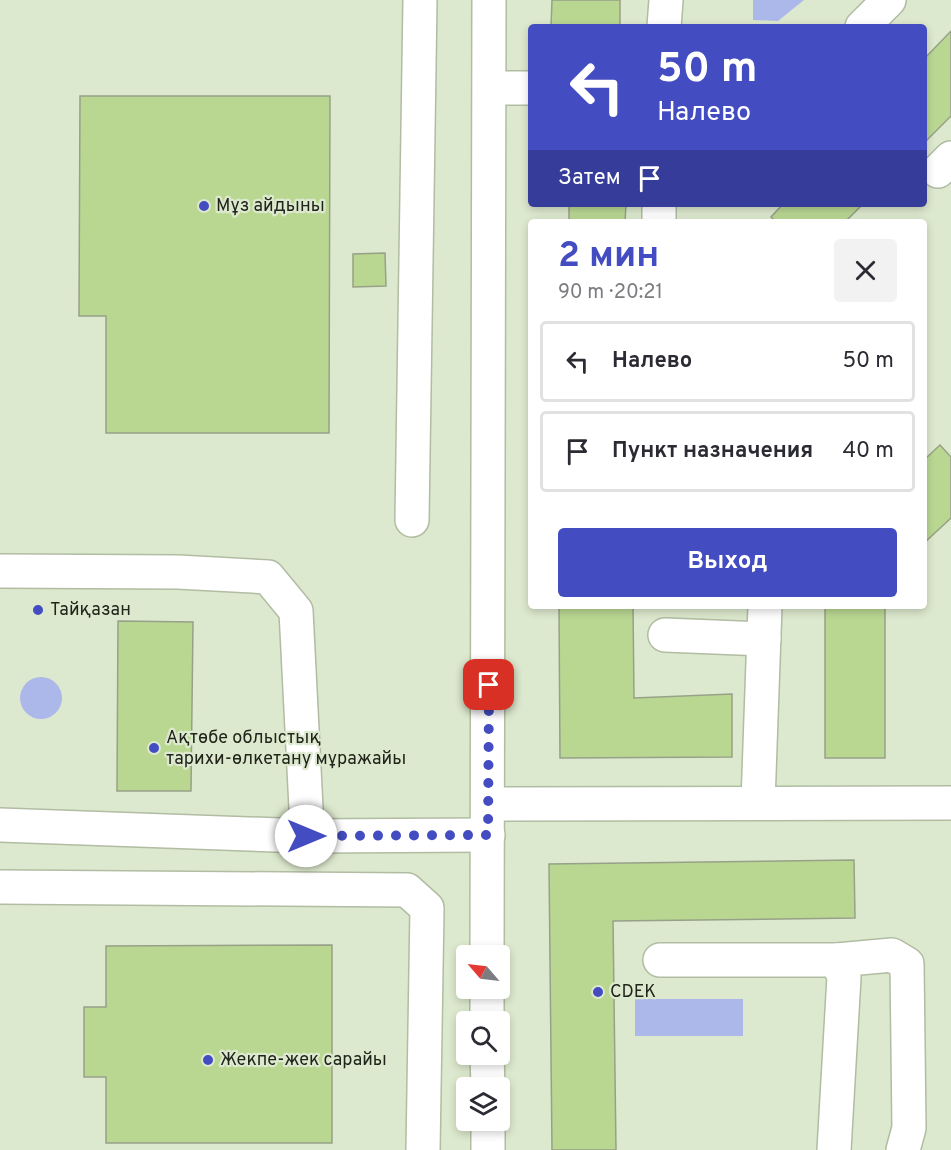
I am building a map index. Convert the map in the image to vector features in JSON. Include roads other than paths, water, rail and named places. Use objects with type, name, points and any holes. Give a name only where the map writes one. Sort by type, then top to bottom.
[{"type":"street","points":[[412,520],[420,0]]},
{"type":"street","points":[[487,945],[491,88],[489,0]]},
{"type":"street","points":[[664,24],[666,0]]},
{"type":"street","points":[[865,24],[889,0]]},
{"type":"street","points":[[491,88],[528,88]]},
{"type":"street","points":[[0,571],[178,572],[268,577],[296,611],[306,836]]},
{"type":"street","points":[[758,802],[765,609]]},
{"type":"street","points":[[665,635],[764,639]]},
{"type":"street","points":[[0,825],[306,836],[489,820],[758,802],[951,803]]},
{"type":"street","points":[[0,887],[407,890],[427,909],[423,1150]]},
{"type":"street","points":[[660,960],[837,960],[892,955],[907,964],[909,1128],[903,1150]]},
{"type":"street","points":[[834,1150],[844,977],[837,960]]},
{"type":"street","points":[[488,1131],[488,1150]]},
{"type":"place","name":"Мұз айдыны","points":[[204,206]]},
{"type":"place","name":"Тайқазан","points":[[38,610]]},
{"type":"place","name":"Ақтөбе облыстық тарихи-өлкетану мұражайы","points":[[154,748]]},
{"type":"place","name":"CDEK","points":[[598,992]]},
{"type":"place","name":"Жекпе-жек сарайы","points":[[208,1060]]}]
